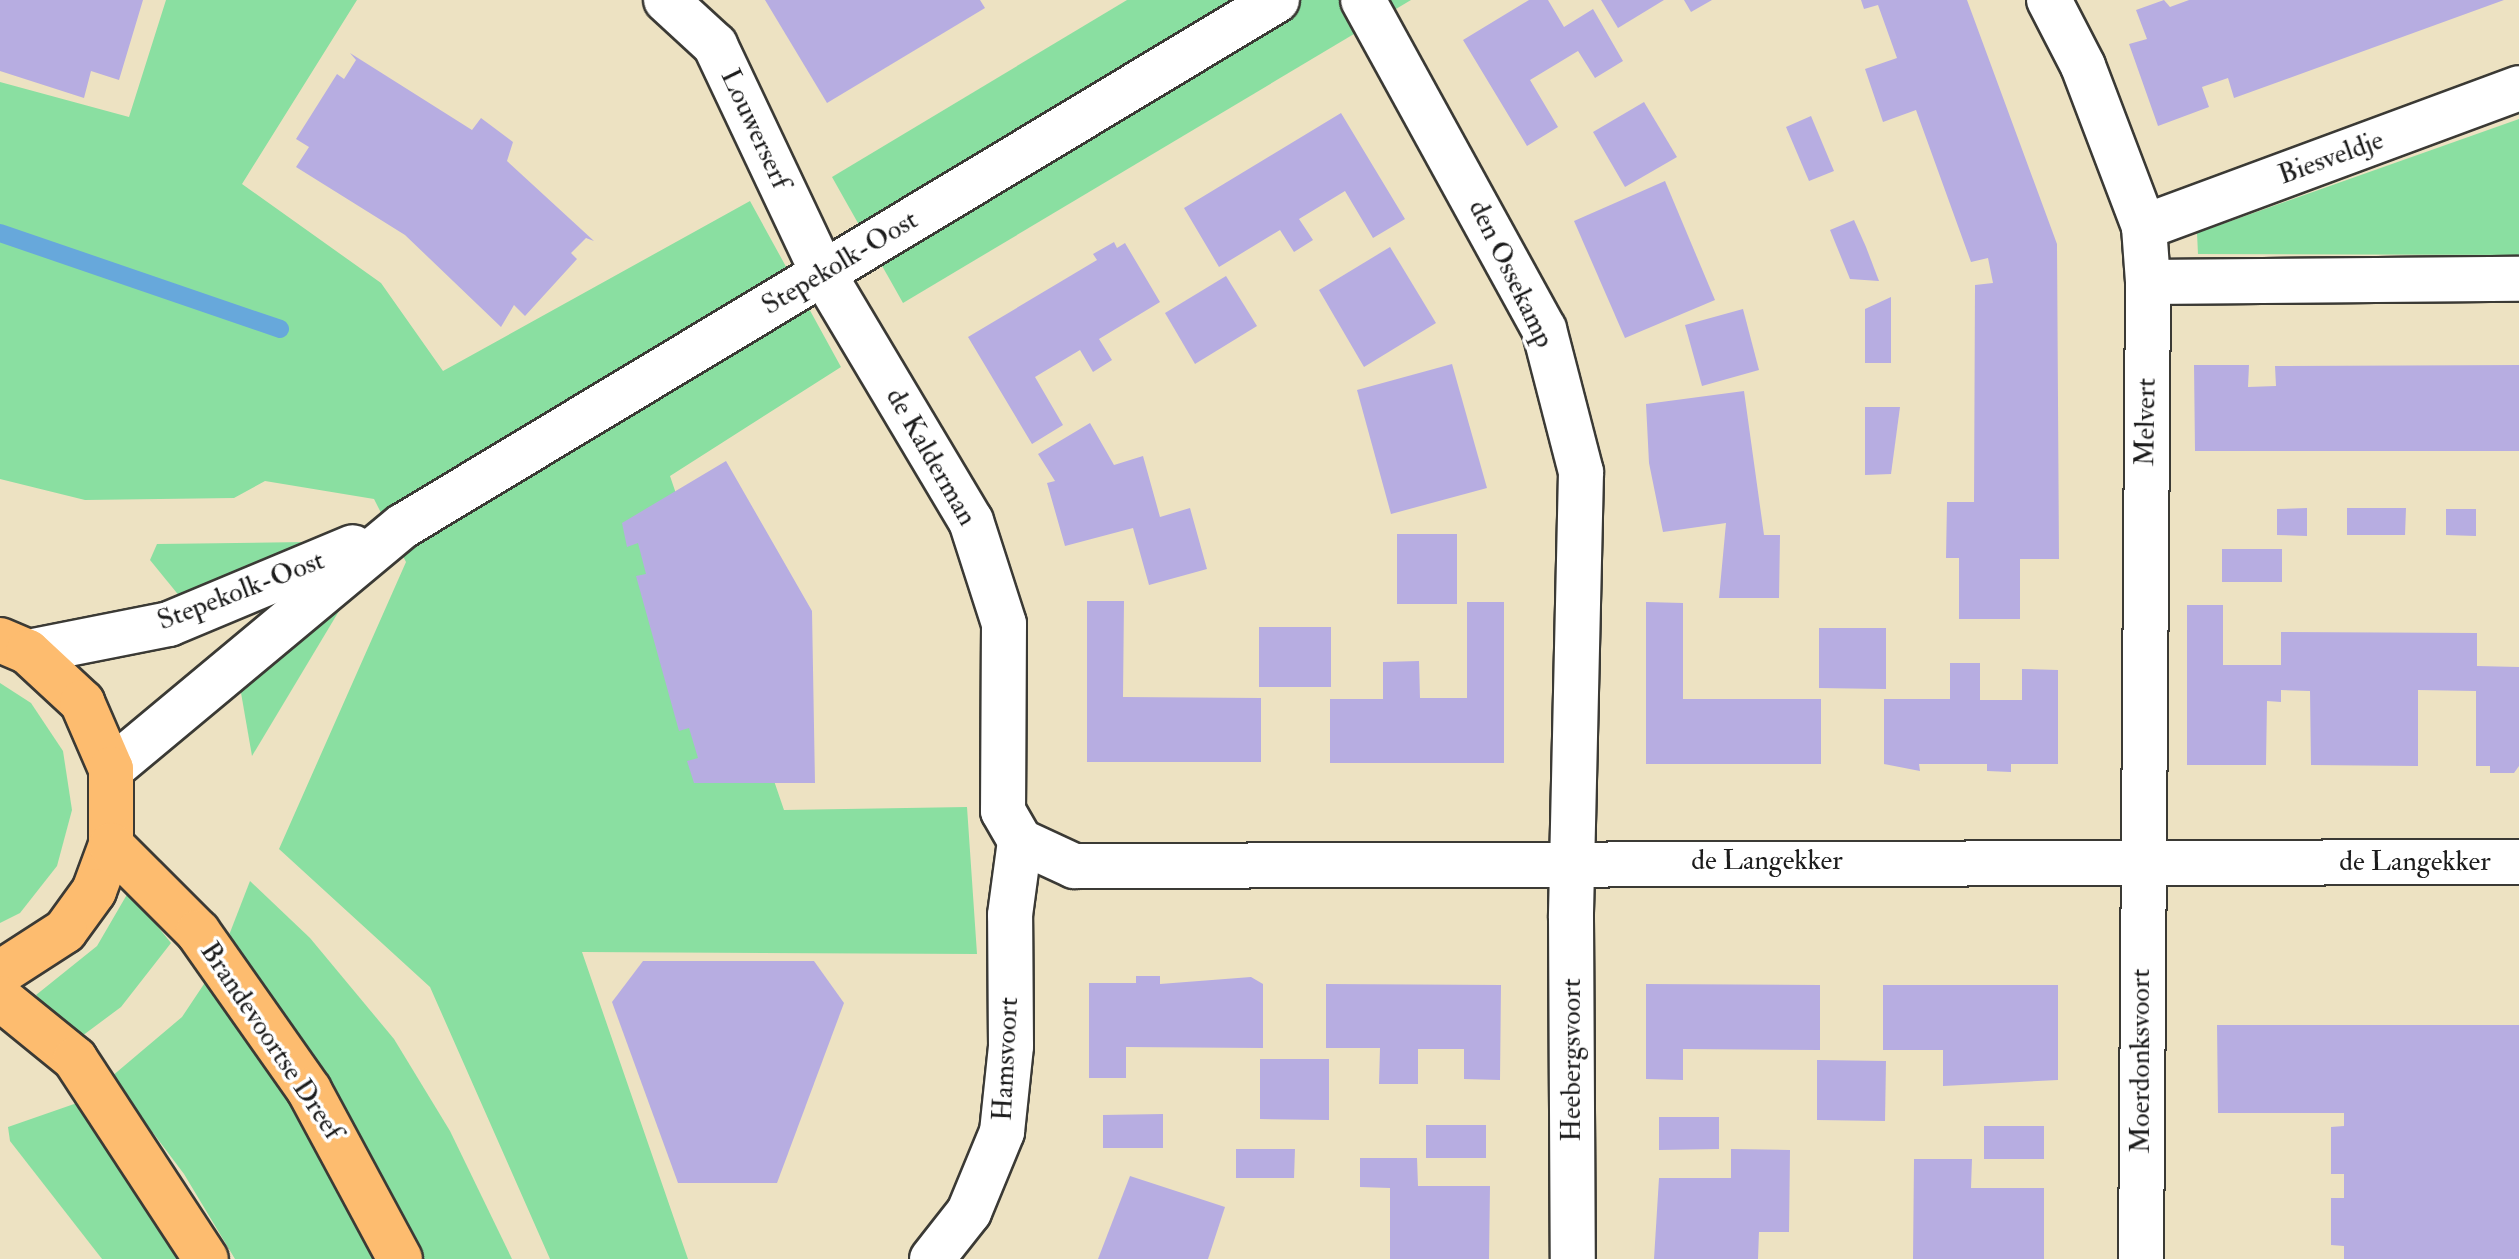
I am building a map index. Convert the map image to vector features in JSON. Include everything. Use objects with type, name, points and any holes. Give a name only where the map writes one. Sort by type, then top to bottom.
[{"type":"main road","points":[[0,973],[65,931],[94,891],[111,845],[111,769],[82,702],[14,646]]},
{"type":"main road","name":"Brandevoortse Dreef","points":[[111,845],[198,932],[258,1017],[362,1179],[400,1259]]},
{"type":"main road","points":[[0,998],[75,1059],[206,1259]]},
{"type":"street","name":"Louwerserf","points":[[666,0],[715,45],[823,273]]},
{"type":"street","name":"Stepekolk-Oost","points":[[14,646],[169,624],[403,526],[1277,0]]},
{"type":"street","name":"den Ossekamp","points":[[1363,0],[1544,329],[1581,472],[1572,861]]},
{"type":"street","name":"Melvert","points":[[2049,0],[2083,66],[2144,227],[2148,282],[2139,862]]},
{"type":"street","name":"Biesveldje","points":[[2144,227],[2519,88]]},
{"type":"street","name":"de Kalderman","points":[[823,273],[971,521],[1004,624],[1003,811],[1020,841]]},
{"type":"street","points":[[2148,282],[2519,279]]},
{"type":"street","name":"Stepekolk-Oost","points":[[111,769],[403,526]]},
{"type":"street","name":"de Langekker","points":[[1020,841],[1074,866],[1572,861],[2519,862]]},
{"type":"street","name":"Hamsvoort","points":[[932,1259],[969,1212],[1002,1132],[1011,1046],[1010,915],[1020,841]]},
{"type":"street","name":"Heebergsvoort","points":[[1572,861],[1573,1259]]},
{"type":"street","name":"Moerdonksvoort","points":[[2139,862],[2141,1259]]},
{"type":"green space","points":[[166,0],[357,0],[242,184],[381,283],[443,371],[750,201],[841,367],[670,476],[784,810],[967,807],[977,954],[582,952],[688,1259],[550,1259],[430,987],[279,849],[406,562],[374,499],[265,481],[234,498],[85,500],[0,479],[0,82],[129,117]]},
{"type":"green space","points":[[1127,0],[1411,0],[903,303],[832,177]]},
{"type":"green space","points":[[2519,119],[2519,255],[2198,254],[2197,233]]},
{"type":"green space","points":[[306,542],[185,603],[150,560],[157,544]]},
{"type":"green space","points":[[345,601],[252,756],[240,687]]},
{"type":"green space","points":[[0,683],[31,703],[63,751],[72,810],[57,866],[20,913],[0,923]]},
{"type":"green space","points":[[250,881],[310,938],[394,1039],[450,1131],[512,1259],[419,1259],[224,948]]},
{"type":"green space","points":[[129,891],[171,943],[121,1007],[78,1039],[36,995],[97,946]]},
{"type":"green space","points":[[206,981],[297,1102],[385,1259],[235,1259],[184,1174],[111,1077],[182,1017]]},
{"type":"green space","points":[[77,1103],[150,1199],[189,1259],[102,1259],[10,1141],[8,1127]]},
{"type":"building","points":[[0,0],[143,0],[119,80],[91,71],[84,98],[0,71]]},
{"type":"building","points":[[765,0],[980,0],[985,8],[827,103]]},
{"type":"building","points":[[1529,0],[1548,0],[1564,27],[1593,9],[1623,61],[1595,78],[1578,51],[1530,80],[1558,127],[1527,146],[1463,40]]},
{"type":"building","points":[[1601,0],[1664,0],[1618,28]]},
{"type":"building","points":[[1684,0],[1712,0],[1691,12]]},
{"type":"building","points":[[1861,0],[1967,0],[2057,244],[2059,559],[2020,559],[2020,619],[1959,619],[1959,558],[1946,558],[1947,502],[1974,502],[1975,285],[1993,283],[1988,258],[1971,262],[1916,110],[1883,122],[1865,69],[1897,58],[1878,5],[1864,9]]},
{"type":"building","points":[[2164,0],[2170,7],[2189,0],[2504,0],[2234,98],[2228,78],[2202,87],[2209,107],[2158,126],[2129,44],[2147,39],[2136,10]]},
{"type":"building","points":[[350,53],[472,130],[481,118],[513,142],[507,161],[594,241],[586,238],[571,253],[577,259],[525,316],[514,305],[501,327],[405,235],[296,167],[309,147],[296,139],[337,74],[344,79],[356,60]]},
{"type":"building","points":[[1644,102],[1677,157],[1625,187],[1593,132]]},
{"type":"building","points":[[1341,113],[1405,219],[1373,238],[1345,191],[1299,219],[1313,240],[1294,252],[1280,230],[1219,267],[1184,208]]},
{"type":"building","points":[[1811,116],[1834,171],[1809,181],[1786,127]]},
{"type":"building","points":[[1665,181],[1715,300],[1625,338],[1574,221]]},
{"type":"building","points":[[1854,220],[1879,281],[1850,279],[1830,230]]},
{"type":"building","points":[[1114,242],[1117,248],[1125,243],[1160,302],[1099,339],[1112,360],[1093,372],[1080,350],[1035,377],[1063,425],[1032,444],[968,337],[1097,260],[1093,254]]},
{"type":"building","points":[[1390,247],[1436,323],[1364,367],[1319,290]]},
{"type":"building","points":[[1226,276],[1257,326],[1195,364],[1165,313]]},
{"type":"building","points":[[1891,297],[1891,363],[1865,363],[1865,309]]},
{"type":"building","points":[[1743,309],[1759,370],[1702,386],[1685,325]]},
{"type":"building","points":[[1452,364],[1487,488],[1391,514],[1357,390]]},
{"type":"building","points":[[2194,365],[2249,365],[2248,387],[2276,386],[2275,366],[2519,365],[2519,451],[2195,451]]},
{"type":"building","points":[[1744,391],[1764,535],[1780,535],[1779,598],[1719,598],[1726,523],[1663,532],[1649,463],[1646,404]]},
{"type":"building","points":[[1865,407],[1900,407],[1891,474],[1865,475]]},
{"type":"building","points":[[1090,423],[1114,465],[1143,456],[1160,517],[1190,508],[1207,569],[1149,585],[1133,528],[1065,546],[1047,483],[1055,481],[1038,454]]},
{"type":"building","points":[[726,461],[812,611],[815,783],[694,783],[687,761],[698,758],[689,728],[679,731],[636,576],[646,574],[638,543],[627,547],[622,523]]},
{"type":"building","points":[[2307,508],[2307,536],[2277,535],[2277,509]]},
{"type":"building","points":[[2347,508],[2406,508],[2405,535],[2347,535]]},
{"type":"building","points":[[2446,509],[2476,509],[2476,536],[2446,535]]},
{"type":"building","points":[[1397,534],[1457,534],[1457,604],[1397,604]]},
{"type":"building","points":[[2222,549],[2282,549],[2282,582],[2222,582]]},
{"type":"building","points":[[1087,601],[1124,601],[1123,697],[1261,698],[1261,762],[1087,762]]},
{"type":"building","points":[[1467,602],[1504,602],[1504,763],[1330,763],[1330,699],[1383,699],[1383,662],[1419,661],[1420,698],[1467,698]]},
{"type":"building","points":[[1646,602],[1683,603],[1683,699],[1821,699],[1821,764],[1646,764]]},
{"type":"building","points":[[2187,605],[2223,605],[2223,665],[2281,665],[2281,632],[2477,633],[2477,666],[2519,667],[2519,766],[2514,773],[2490,773],[2490,766],[2476,766],[2476,691],[2418,690],[2418,766],[2311,765],[2310,691],[2281,690],[2281,702],[2267,701],[2266,765],[2187,765]]},
{"type":"building","points":[[1259,627],[1331,627],[1331,687],[1259,687]]},
{"type":"building","points":[[1819,628],[1886,628],[1886,689],[1819,688]]},
{"type":"building","points":[[1950,663],[1980,663],[1980,700],[2022,700],[2022,669],[2058,670],[2058,764],[2011,764],[2011,772],[1987,771],[1987,764],[1919,764],[1920,771],[1884,764],[1884,699],[1950,699]]},
{"type":"building","points":[[643,961],[814,961],[844,1003],[777,1183],[678,1183],[612,1002]]},
{"type":"building","points":[[1136,976],[1160,976],[1160,984],[1251,977],[1263,984],[1263,1048],[1126,1047],[1126,1078],[1089,1078],[1089,983],[1136,983]]},
{"type":"building","points":[[1326,984],[1501,985],[1500,1080],[1464,1079],[1464,1049],[1418,1049],[1418,1084],[1379,1084],[1380,1048],[1326,1048]]},
{"type":"building","points":[[1646,984],[1820,985],[1820,1050],[1683,1049],[1683,1080],[1646,1079]]},
{"type":"building","points":[[1883,985],[2058,985],[2058,1080],[1943,1086],[1943,1050],[1883,1050]]},
{"type":"building","points":[[2217,1025],[2519,1025],[2519,1259],[2344,1259],[2344,1246],[2331,1245],[2331,1198],[2344,1198],[2344,1174],[2331,1174],[2331,1127],[2344,1126],[2344,1113],[2218,1113]]},
{"type":"building","points":[[1260,1059],[1329,1059],[1329,1120],[1260,1119]]},
{"type":"building","points":[[1817,1060],[1886,1061],[1885,1121],[1817,1120]]},
{"type":"building","points":[[1163,1114],[1163,1148],[1103,1148],[1103,1115]]},
{"type":"building","points":[[1659,1117],[1719,1117],[1719,1149],[1659,1150]]},
{"type":"building","points":[[1426,1125],[1486,1125],[1486,1158],[1426,1158]]},
{"type":"building","points":[[1984,1126],[2044,1126],[2044,1159],[1984,1159]]},
{"type":"building","points":[[1236,1149],[1295,1149],[1294,1178],[1236,1178]]},
{"type":"building","points":[[1731,1149],[1790,1150],[1789,1232],[1759,1232],[1758,1259],[1654,1259],[1659,1178],[1731,1178]]},
{"type":"building","points":[[1360,1158],[1417,1158],[1418,1186],[1490,1186],[1489,1259],[1390,1259],[1390,1188],[1360,1187]]},
{"type":"building","points":[[1914,1159],[1972,1159],[1971,1188],[2044,1188],[2044,1259],[1913,1259]]},
{"type":"building","points":[[1130,1176],[1225,1207],[1208,1259],[1098,1259]]},
{"type":"waterway","points":[[0,233],[280,329]]}]
